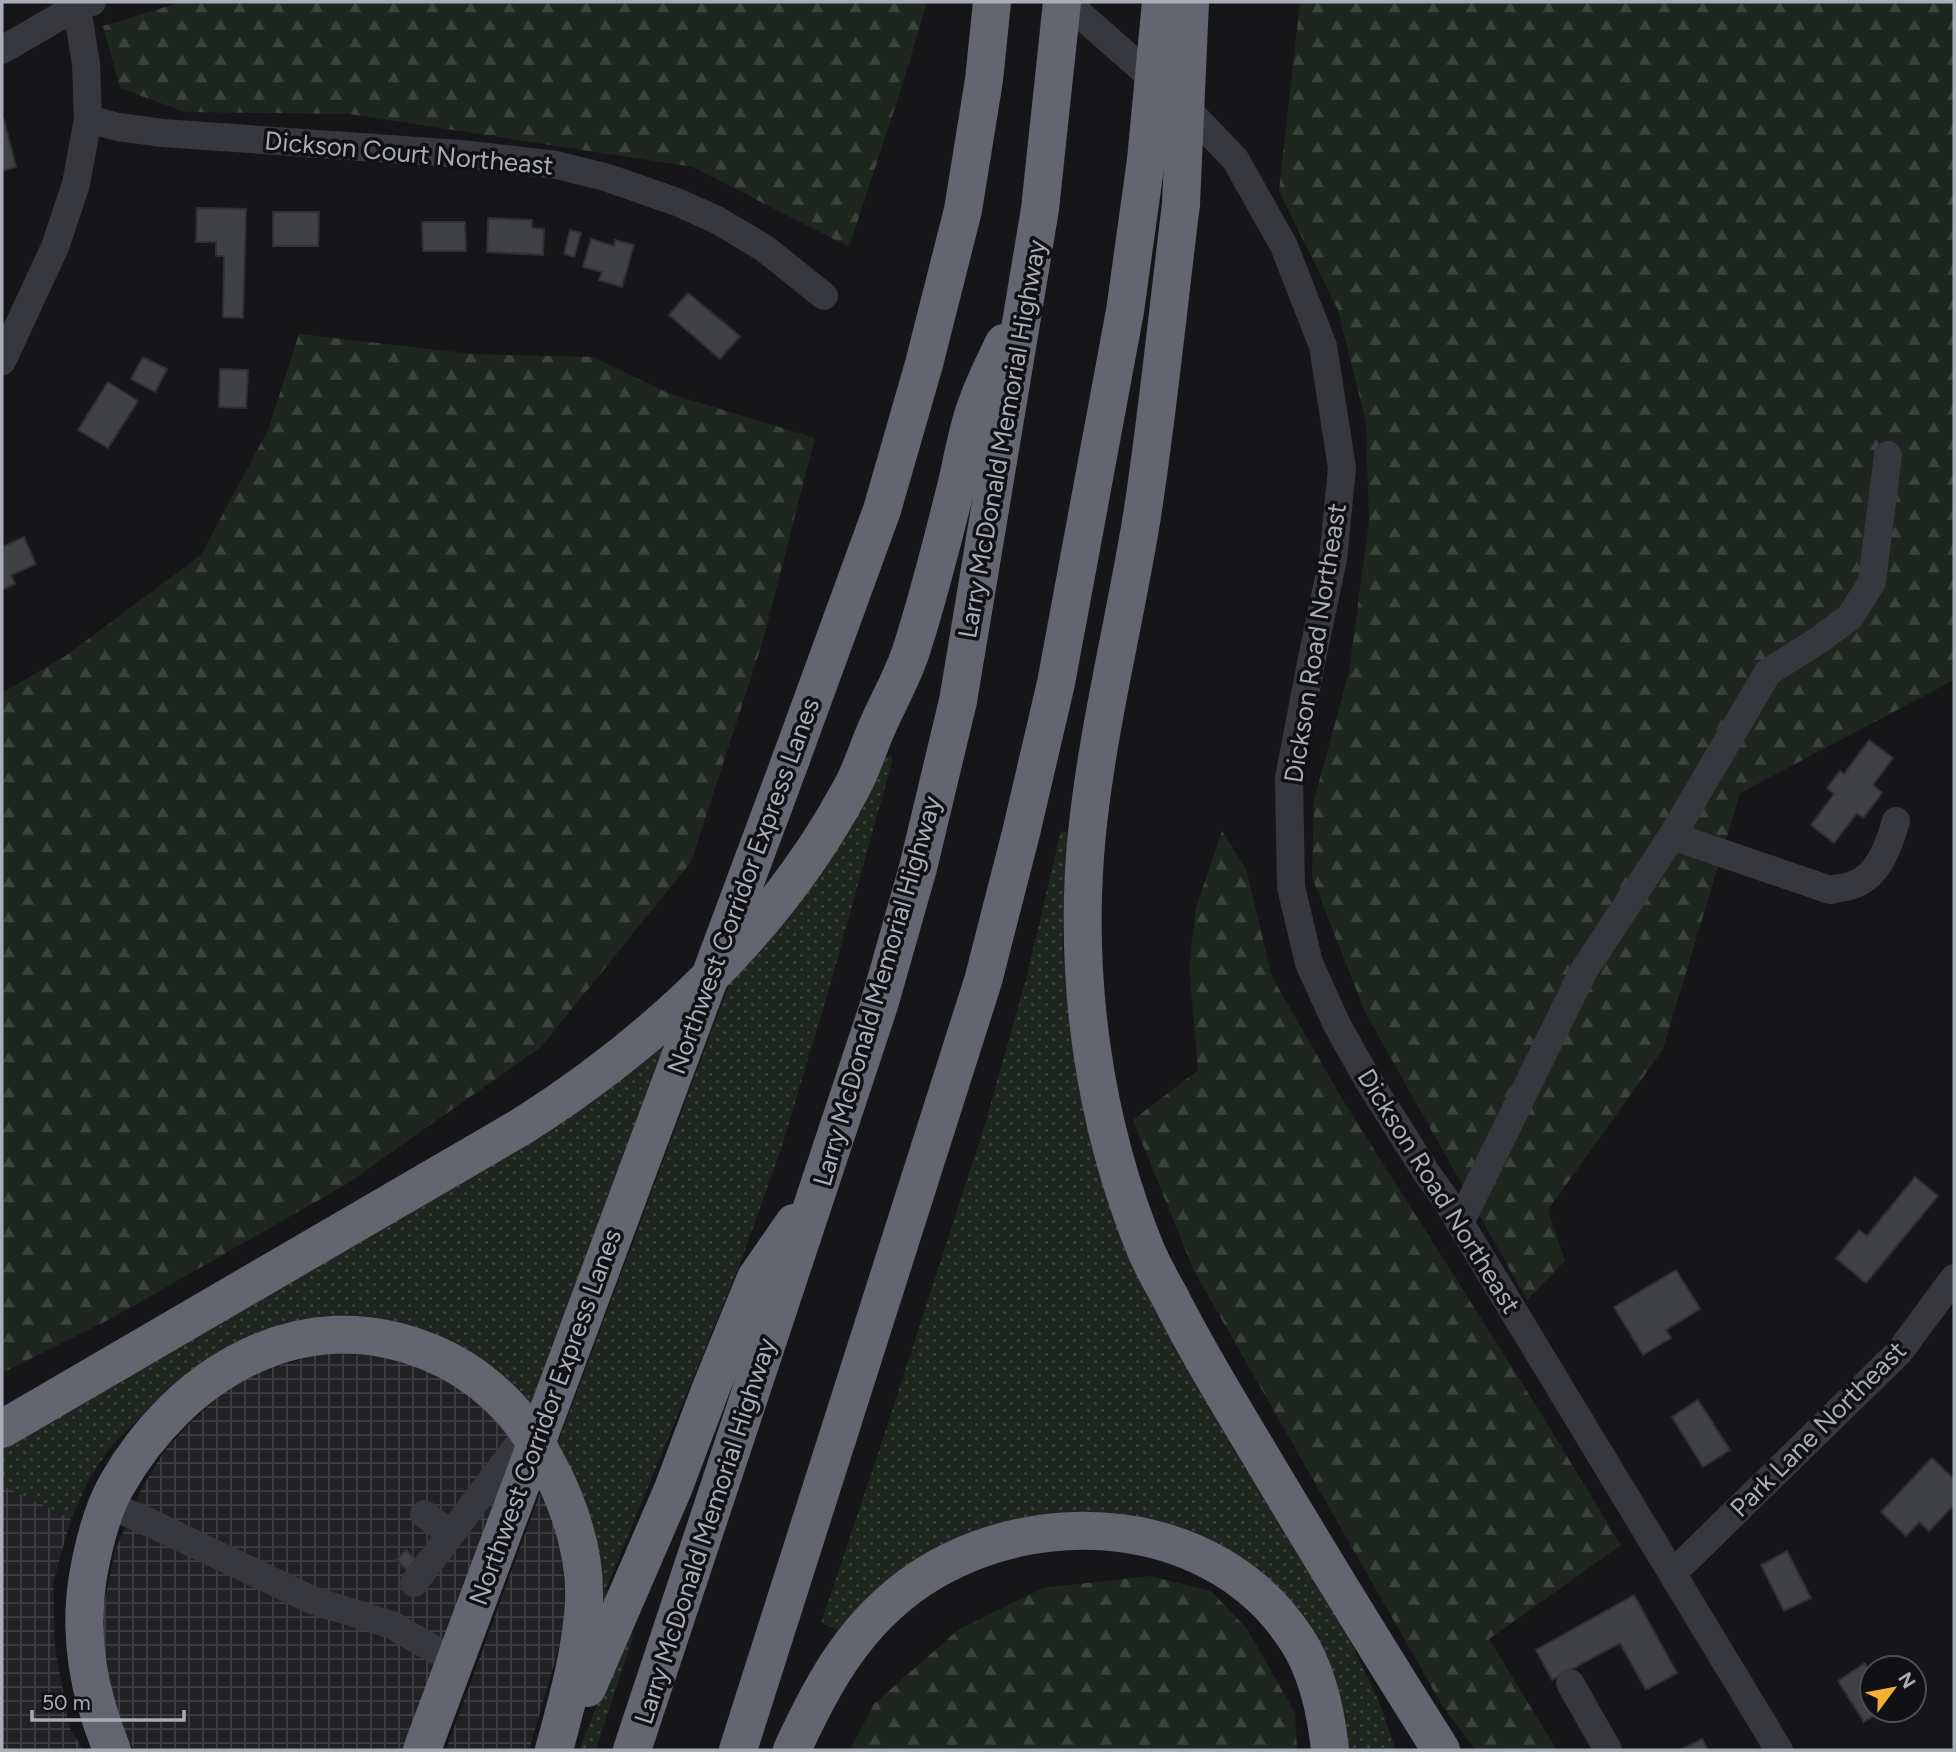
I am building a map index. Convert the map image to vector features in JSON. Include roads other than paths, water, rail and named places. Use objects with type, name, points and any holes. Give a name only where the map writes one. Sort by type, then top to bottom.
[{"type":"highway","name":"Larry McDonald Memorial Highway","points":[[632,1750],[879,1005],[915,881],[958,701],[1040,209],[1064,2]]},
{"type":"highway","points":[[738,1750],[983,981],[1021,833],[1061,656],[1125,311],[1146,160],[1161,2]]},
{"type":"highway","points":[[1190,2],[1181,204],[1142,514],[1096,767],[1088,829],[1082,929],[1093,1060],[1124,1188],[1148,1255],[1213,1376],[1365,1631],[1441,1750]]},
{"type":"highway","name":"Northwest Corridor Express Lanes","points":[[422,1750],[882,510],[925,364],[962,210],[984,80],[992,4]]},
{"type":"highway","points":[[2,1429],[571,1095],[667,1019],[745,940],[776,903],[847,795],[911,654],[946,529],[976,403],[1026,296]]},
{"type":"highway","points":[[562,1750],[673,1489],[710,1388],[757,1278],[819,1187]]},
{"type":"highway","points":[[112,1750],[96,1704],[86,1663],[85,1616],[88,1577],[97,1535],[115,1488],[140,1448],[173,1410],[229,1366],[260,1350],[291,1341],[320,1336],[360,1335],[409,1343],[451,1361],[481,1381],[511,1410],[538,1445],[559,1484],[573,1523],[582,1564],[584,1601],[580,1641],[554,1750]]},
{"type":"highway","points":[[792,1750],[828,1677],[851,1643],[895,1597],[947,1563],[984,1546],[1029,1535],[1074,1530],[1118,1532],[1164,1541],[1205,1556],[1242,1579],[1272,1606],[1298,1640],[1317,1679],[1328,1726],[1330,1750]]},
{"type":"highway","points":[[1365,1631],[1408,1750]]},
{"type":"street","name":"Dickson Road Northeast","points":[[1064,2],[1183,105],[1235,159],[1284,246],[1323,346],[1342,468],[1333,559],[1289,778],[1291,887],[1309,962],[1336,1025],[1368,1080],[1460,1223],[1779,1750]]},
{"type":"street","points":[[2,50],[81,3],[88,119],[76,184],[55,247],[2,361]]},
{"type":"street","name":"Dickson Court Northeast","points":[[88,119],[118,127],[163,133],[461,154],[556,165],[605,177],[677,202],[717,220],[764,248],[824,296]]},
{"type":"street","points":[[1460,1223],[1583,972],[1672,836],[1768,672],[1850,617],[1872,582],[1888,455]]},
{"type":"street","points":[[1672,836],[1830,890],[1854,885],[1870,875],[1888,847],[1896,821]]},
{"type":"street","name":"Park Lane Northeast","points":[[1673,1573],[1900,1351],[1954,1278]]},
{"type":"street","points":[[414,1583],[528,1432]]},
{"type":"street","points":[[108,1505],[312,1600],[392,1625],[435,1650]]},
{"type":"street","points":[[424,1514],[451,1534]]},
{"type":"street","points":[[1570,1684],[1608,1750]]}]
